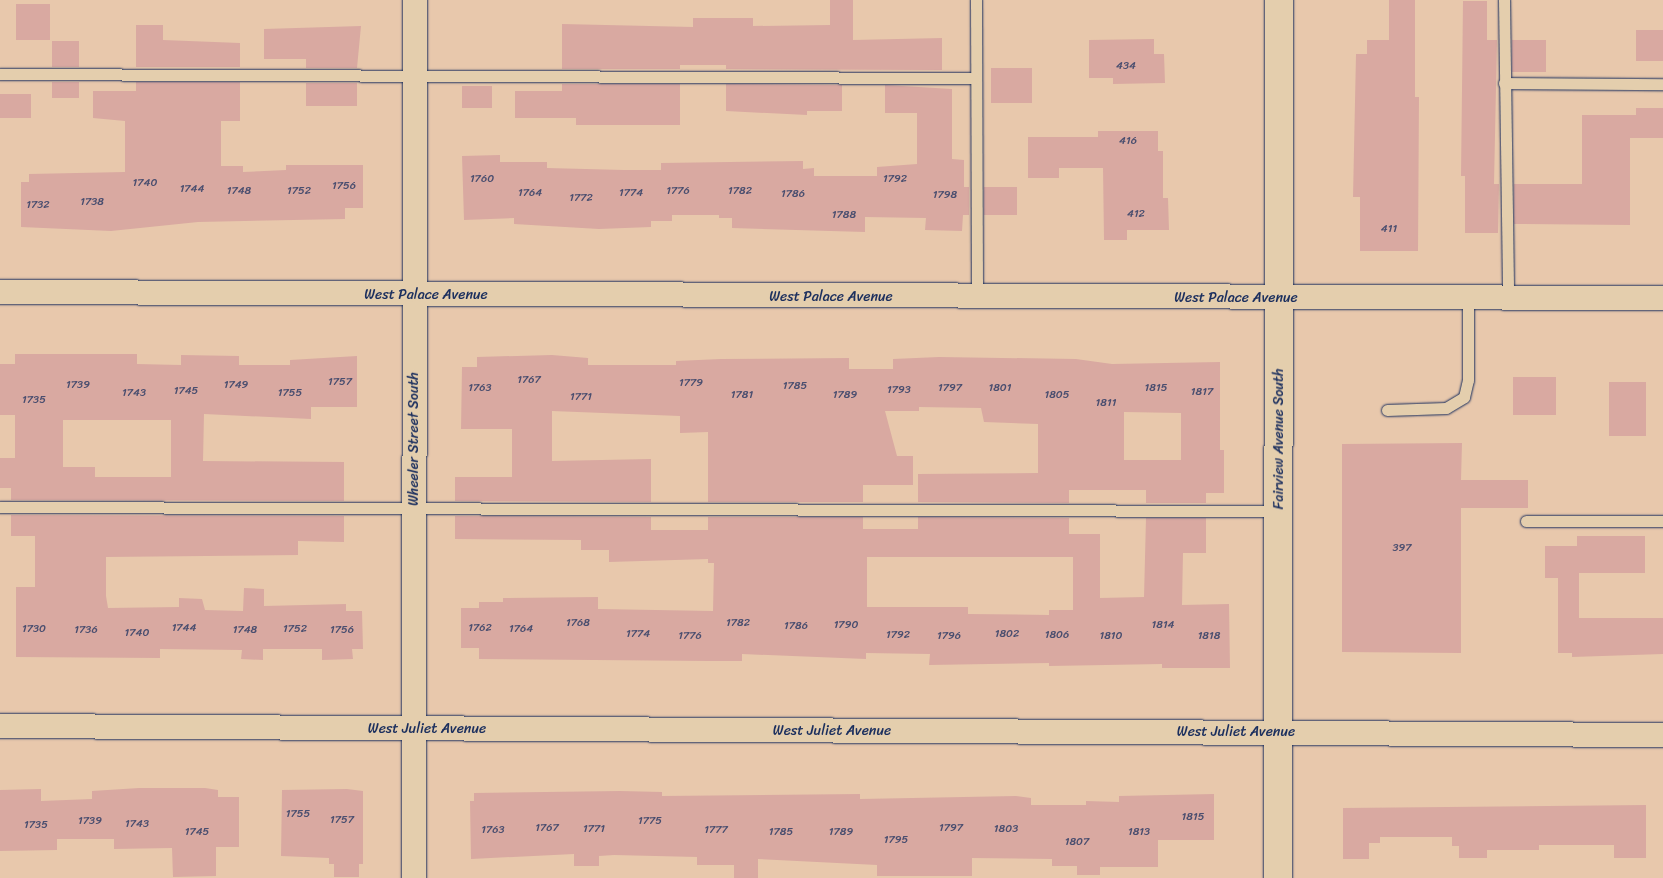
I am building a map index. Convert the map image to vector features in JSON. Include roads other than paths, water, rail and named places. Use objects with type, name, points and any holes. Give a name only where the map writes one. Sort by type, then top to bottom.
[{"type":"street","name":"Wheeler Street South","points":[[414,878],[415,0]]},
{"type":"street","name":"Fairview Avenue South","points":[[1278,878],[1279,0]]},
{"type":"street","name":"West Palace Avenue","points":[[0,292],[977,298],[1663,298]]},
{"type":"street","name":"West Juliet Avenue","points":[[0,726],[1663,735]]},
{"type":"lane","points":[[976,0],[977,298]]},
{"type":"lane","points":[[1504,0],[1508,298]]},
{"type":"lane","points":[[0,74],[975,78]]},
{"type":"lane","points":[[1504,83],[1663,84]]},
{"type":"lane","points":[[1387,410],[1446,408],[1464,397],[1468,380],[1468,298]]},
{"type":"lane","points":[[0,507],[414,511],[1279,511]]},
{"type":"lane","points":[[1526,521],[1663,521]]}]
